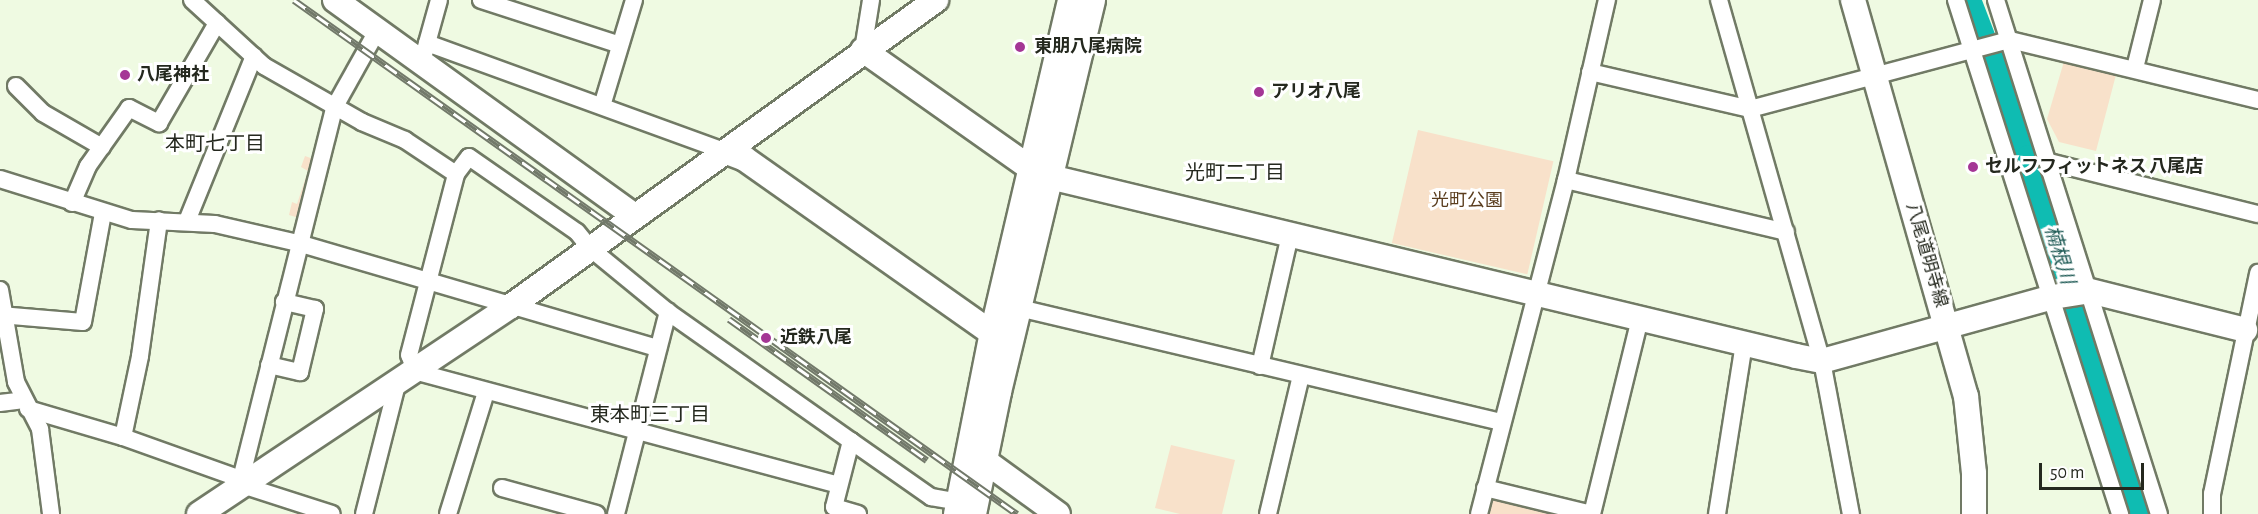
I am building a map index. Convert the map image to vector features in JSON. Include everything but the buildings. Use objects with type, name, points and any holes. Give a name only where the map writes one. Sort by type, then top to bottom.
[{"type":"street","points":[[192,0],[254,57],[334,108],[405,140],[456,174]]},
{"type":"street","points":[[424,52],[439,0]]},
{"type":"street","points":[[481,0],[620,45]]},
{"type":"street","points":[[863,50],[871,0]]},
{"type":"street","points":[[199,514],[243,482],[407,378],[512,306],[634,216],[727,152],[863,50],[936,0]]},
{"type":"street","points":[[968,511],[985,461],[1019,308],[1070,0]]},
{"type":"street","points":[[968,511],[971,435],[992,333],[1093,0]]},
{"type":"street","points":[[1479,514],[1534,293],[1566,180],[1607,0]]},
{"type":"street","points":[[1719,0],[1822,361],[1851,514]]},
{"type":"street","name":"八尾道明寺線","points":[[1854,0],[1947,328],[1972,434],[1974,514]]},
{"type":"street","points":[[1956,0],[2053,297],[2120,514]]},
{"type":"street","points":[[1996,0],[2090,291],[2158,514]]},
{"type":"street","points":[[339,1],[377,31],[424,52],[602,106],[746,159],[992,333]]},
{"type":"street","points":[[602,106],[630,1]]},
{"type":"street","points":[[2135,68],[2148,1]]},
{"type":"street","points":[[72,203],[102,147],[129,108],[159,123],[217,23]]},
{"type":"street","points":[[243,482],[298,243],[334,108],[377,31]]},
{"type":"street","points":[[1590,72],[1750,109],[2010,40],[2135,68],[2258,100]]},
{"type":"street","points":[[863,50],[1040,172],[1290,235],[1822,361],[2053,297],[2090,291],[2249,333]]},
{"type":"street","points":[[424,52],[634,216]]},
{"type":"street","points":[[187,220],[254,57]]},
{"type":"street","points":[[16,86],[43,113],[102,147]]},
{"type":"street","points":[[364,514],[407,378],[408,354],[456,174],[470,157],[577,232],[591,249],[668,312],[931,496],[968,511]]},
{"type":"street","points":[[2049,162],[2258,214]]},
{"type":"street","points":[[0,179],[103,213],[159,220],[187,220],[298,243],[658,348]]},
{"type":"street","points":[[1566,180],[1786,232]]},
{"type":"street","points":[[2,314],[83,322],[103,213]]},
{"type":"street","points":[[123,437],[140,356],[159,220]]},
{"type":"street","points":[[1260,366],[1290,235]]},
{"type":"street","points":[[2212,514],[2212,494],[2249,333],[2258,273]]},
{"type":"street","points":[[0,290],[2,314],[16,382],[40,429],[51,514]]},
{"type":"street","points":[[269,365],[300,372],[315,309],[284,302]]},
{"type":"street","points":[[1019,308],[1501,422]]},
{"type":"street","points":[[616,514],[634,431],[668,312]]},
{"type":"street","points":[[1485,488],[1592,514],[1640,319]]},
{"type":"street","points":[[1717,514],[1744,344]]},
{"type":"street","points":[[1268,514],[1301,376]]},
{"type":"street","points":[[407,378],[486,392],[839,485]]},
{"type":"street","points":[[448,514],[486,392]]},
{"type":"street","points":[[0,403],[26,404],[333,514]]},
{"type":"street","points":[[971,435],[985,461],[1058,514]]},
{"type":"street","points":[[851,441],[833,511],[858,514]]},
{"type":"street","points":[[502,488],[597,514]]},
{"type":"green space","points":[[2065,58],[2117,71],[2096,151],[2059,142],[2047,119]]},
{"type":"green space","name":"光町公園","points":[[1418,130],[1553,161],[1527,274],[1392,243]]},
{"type":"green space","points":[[305,156],[316,160],[299,218],[289,215],[292,202],[297,204],[308,171],[301,167]]},
{"type":"green space","points":[[1171,445],[1235,460],[1222,514],[1180,514],[1155,508]]},
{"type":"green space","points":[[1493,498],[1559,514],[1489,514]]},
{"type":"waterway","name":"楠根川","points":[[1968,0],[2029,158],[2140,514]]},
{"type":"railway","points":[[294,0],[1017,514]]},
{"type":"railway","points":[[729,319],[927,460]]},
{"type":"place","name":"東朋八尾病院","points":[[1020,47]]},
{"type":"place","name":"八尾神社","points":[[125,75]]},
{"type":"place","name":"アリオ八尾","points":[[1259,92]]},
{"type":"place","name":"セルフフィットネス 八尾店","points":[[1973,167]]},
{"type":"place","name":"近鉄八尾","points":[[766,338]]},
{"type":"district","name":"本町七丁目","points":[[215,144]]},
{"type":"district","name":"光町二丁目","points":[[1235,173]]},
{"type":"district","name":"東本町三丁目","points":[[650,415]]}]
